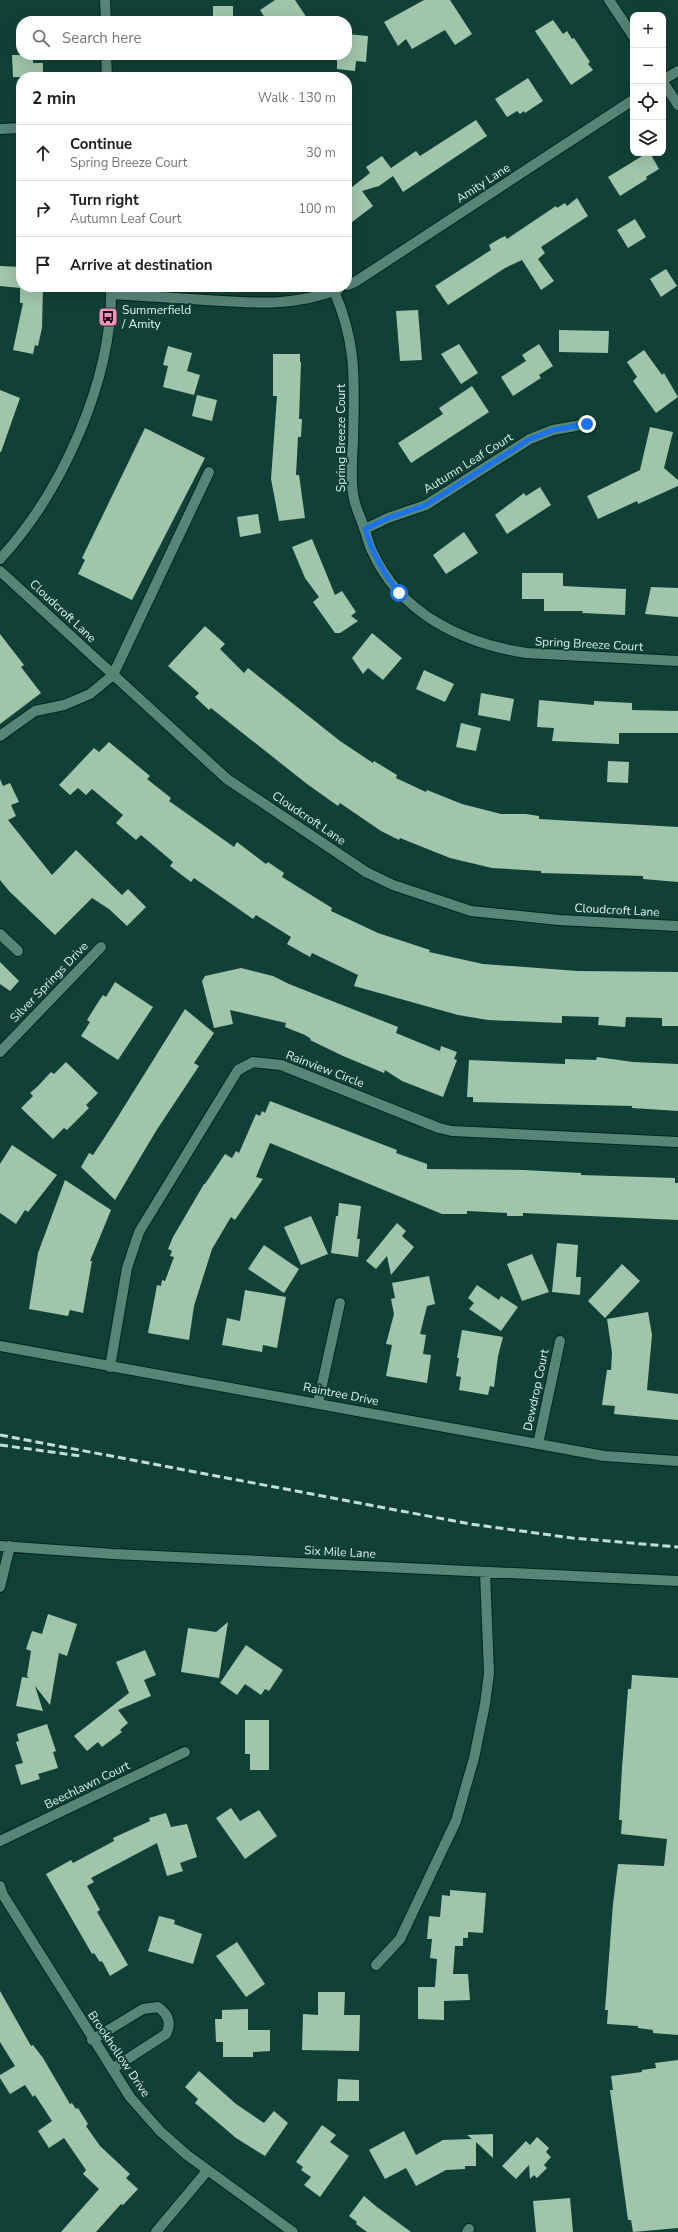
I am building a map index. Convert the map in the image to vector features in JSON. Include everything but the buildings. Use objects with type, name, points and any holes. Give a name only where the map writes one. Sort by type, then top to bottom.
[{"type":"street","points":[[105,0],[106,16]]},
{"type":"street","points":[[609,0],[630,32]]},
{"type":"street","points":[[106,60],[107,72]]},
{"type":"street","points":[[666,79],[678,71]]},
{"type":"street","points":[[665,84],[678,105]]},
{"type":"street","name":"Amity Lane","points":[[352,284],[630,102]]},
{"type":"street","points":[[0,129],[16,128]]},
{"type":"street","points":[[0,558],[13,544],[43,502],[59,475],[83,425],[101,362],[111,292]]},
{"type":"street","points":[[133,292],[254,303],[287,303],[314,298],[330,292]]},
{"type":"street","name":"Spring Breeze Court","points":[[339,292],[353,353],[354,499],[372,550],[387,578],[399,593],[426,616],[465,638],[502,650],[526,653],[678,661]]},
{"type":"street","name":"Autumn Leaf Court","points":[[365,529],[388,518],[426,505],[530,439],[553,430],[587,424]]},
{"type":"street","points":[[0,736],[35,711],[64,705],[90,694],[113,675],[209,472]]},
{"type":"street","name":"Cloudcroft Lane","points":[[0,571],[227,779],[366,872],[393,885],[442,903],[478,912],[559,920],[678,926]]},
{"type":"street","points":[[0,934],[18,951]]},
{"type":"street","name":"Silver Springs Drive","points":[[0,1052],[101,946]]},
{"type":"street","name":"Rainview Circle","points":[[110,1367],[126,1268],[139,1232],[238,1070],[253,1062],[281,1065],[439,1128],[452,1131],[678,1142]]},
{"type":"street","points":[[318,1403],[340,1303]]},
{"type":"street","name":"Dewdrop Court","points":[[538,1444],[560,1341]]},
{"type":"street","name":"Raintree Drive","points":[[0,1346],[604,1456],[678,1461]]},
{"type":"street","points":[[0,1587],[5,1546]]},
{"type":"street","name":"Six Mile Lane","points":[[5,1546],[113,1554],[678,1581]]},
{"type":"street","points":[[376,1965],[400,1939],[456,1822],[474,1758],[485,1704],[489,1673],[486,1572]]},
{"type":"street","name":"Beechlawn Court","points":[[0,1841],[185,1752]]},
{"type":"street","name":"Brookhollow Drive","points":[[1,1889],[92,2040],[130,2097],[160,2131],[207,2171],[293,2232]]},
{"type":"street","points":[[92,2040],[143,2008],[158,2007],[167,2017],[169,2028],[166,2034],[112,2069]]},
{"type":"street","points":[[156,2232],[207,2171]]},
{"type":"railway","points":[[0,1435],[470,1524],[572,1538],[678,1547]]},
{"type":"railway","points":[[0,1445],[81,1456]]},
{"type":"place","name":"Summerfield / Amity","points":[[108,317]]},
{"type":"route","points":[[399,593],[387,578],[372,550],[365,529],[388,518],[404,514],[426,505],[530,439],[553,430],[580,424],[587,424]]}]
